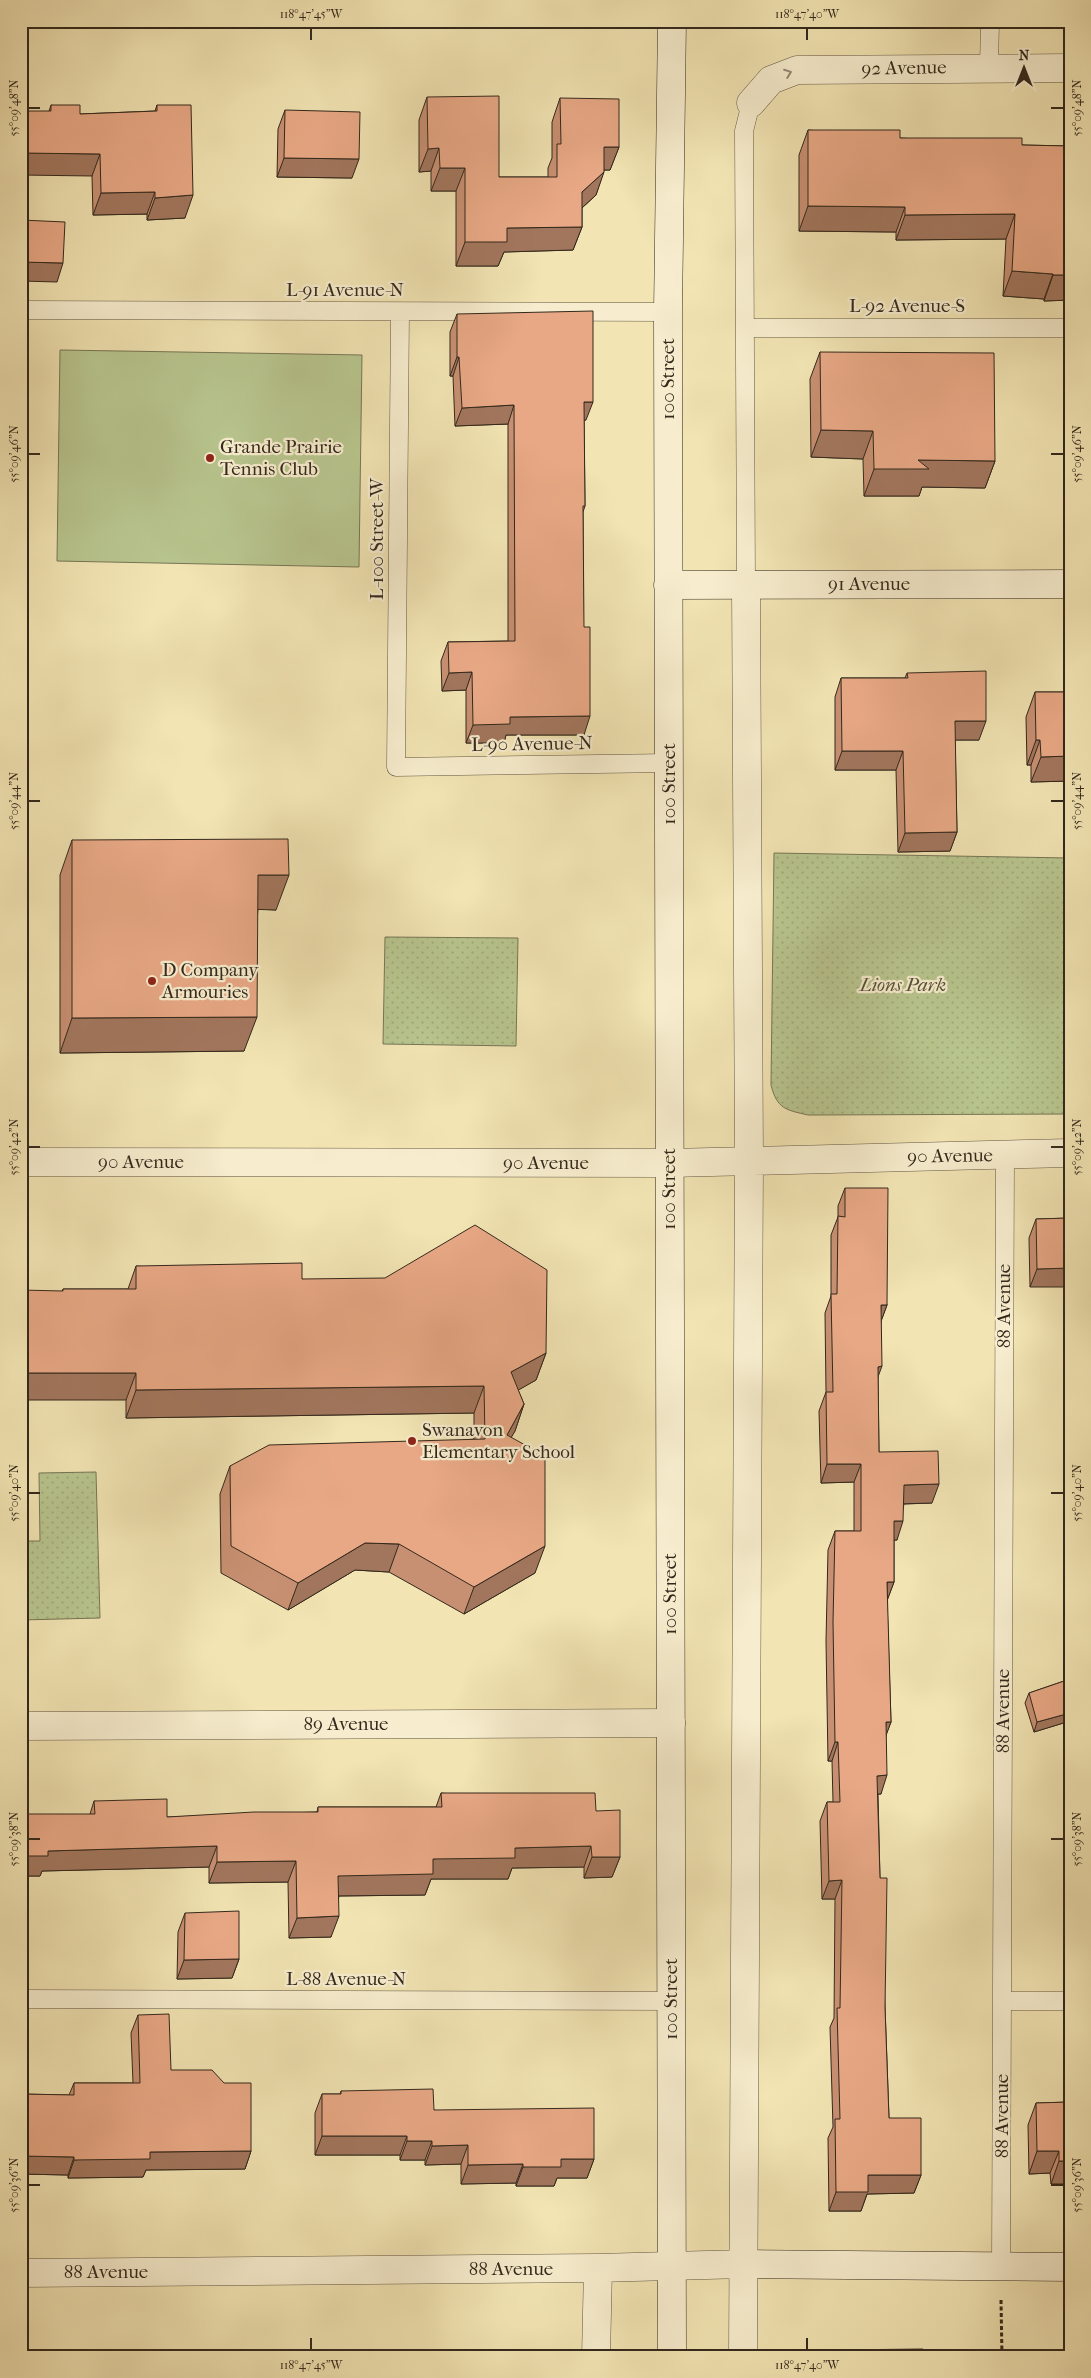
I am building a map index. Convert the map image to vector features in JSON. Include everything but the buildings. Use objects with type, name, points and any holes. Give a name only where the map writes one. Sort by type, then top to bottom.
[{"type":"street","name":"100 Street","points":[[672,21],[668,312],[672,2357]]},
{"type":"street","name":"92 Avenue","points":[[751,103],[771,80],[798,70],[989,67],[1070,68]]},
{"type":"street","name":"91 Avenue","points":[[668,584],[1070,584]]},
{"type":"street","points":[[744,2357],[749,1161],[746,584]]},
{"type":"street","name":"90 Avenue","points":[[21,1162],[669,1163],[1070,1153]]},
{"type":"street","name":"89 Avenue","points":[[21,1726],[671,1723]]},
{"type":"street","name":"88 Avenue","points":[[21,2273],[598,2268],[743,2264],[1070,2268]]},
{"type":"street","points":[[596,2357],[598,2268]]},
{"type":"lane","points":[[989,67],[990,21]]},
{"type":"lane","points":[[746,584],[744,131],[751,103]]},
{"type":"lane","name":"L-91 Avenue-N","points":[[21,310],[668,312]]},
{"type":"lane","name":"L-100 Street-W","points":[[396,767],[400,312]]},
{"type":"lane","name":"L-92 Avenue-S","points":[[745,328],[1070,328]]},
{"type":"lane","name":"L-90 Avenue-N","points":[[396,767],[669,763]]},
{"type":"lane","name":"88 Avenue","points":[[1001,2267],[1005,1155]]},
{"type":"lane","name":"L-88 Avenue-N","points":[[21,1999],[672,2001]]},
{"type":"lane","points":[[1002,2001],[1070,2001]]},
{"type":"path","points":[[1001,2267],[1002,2357]]},
{"type":"green space","name":"Grande Prairie Tennis Club","points":[[60,350],[362,355],[359,567],[57,561]]},
{"type":"green space","name":"Lions Park","points":[[774,853],[1070,858],[1070,1114],[808,1115],[788,1110],[780,1104],[773,1093],[771,1085]]},
{"type":"green space","points":[[385,937],[518,938],[516,1046],[383,1044]]},
{"type":"green space","points":[[96,1472],[100,1618],[21,1620],[21,1541],[40,1541],[39,1473]]},
{"type":"place","name":"Grande Prairie Tennis Club","points":[[210,458]]},
{"type":"place","name":"D Company Armouries","points":[[152,981]]},
{"type":"place","name":"Swanavon Elementary School","points":[[412,1441]]}]
